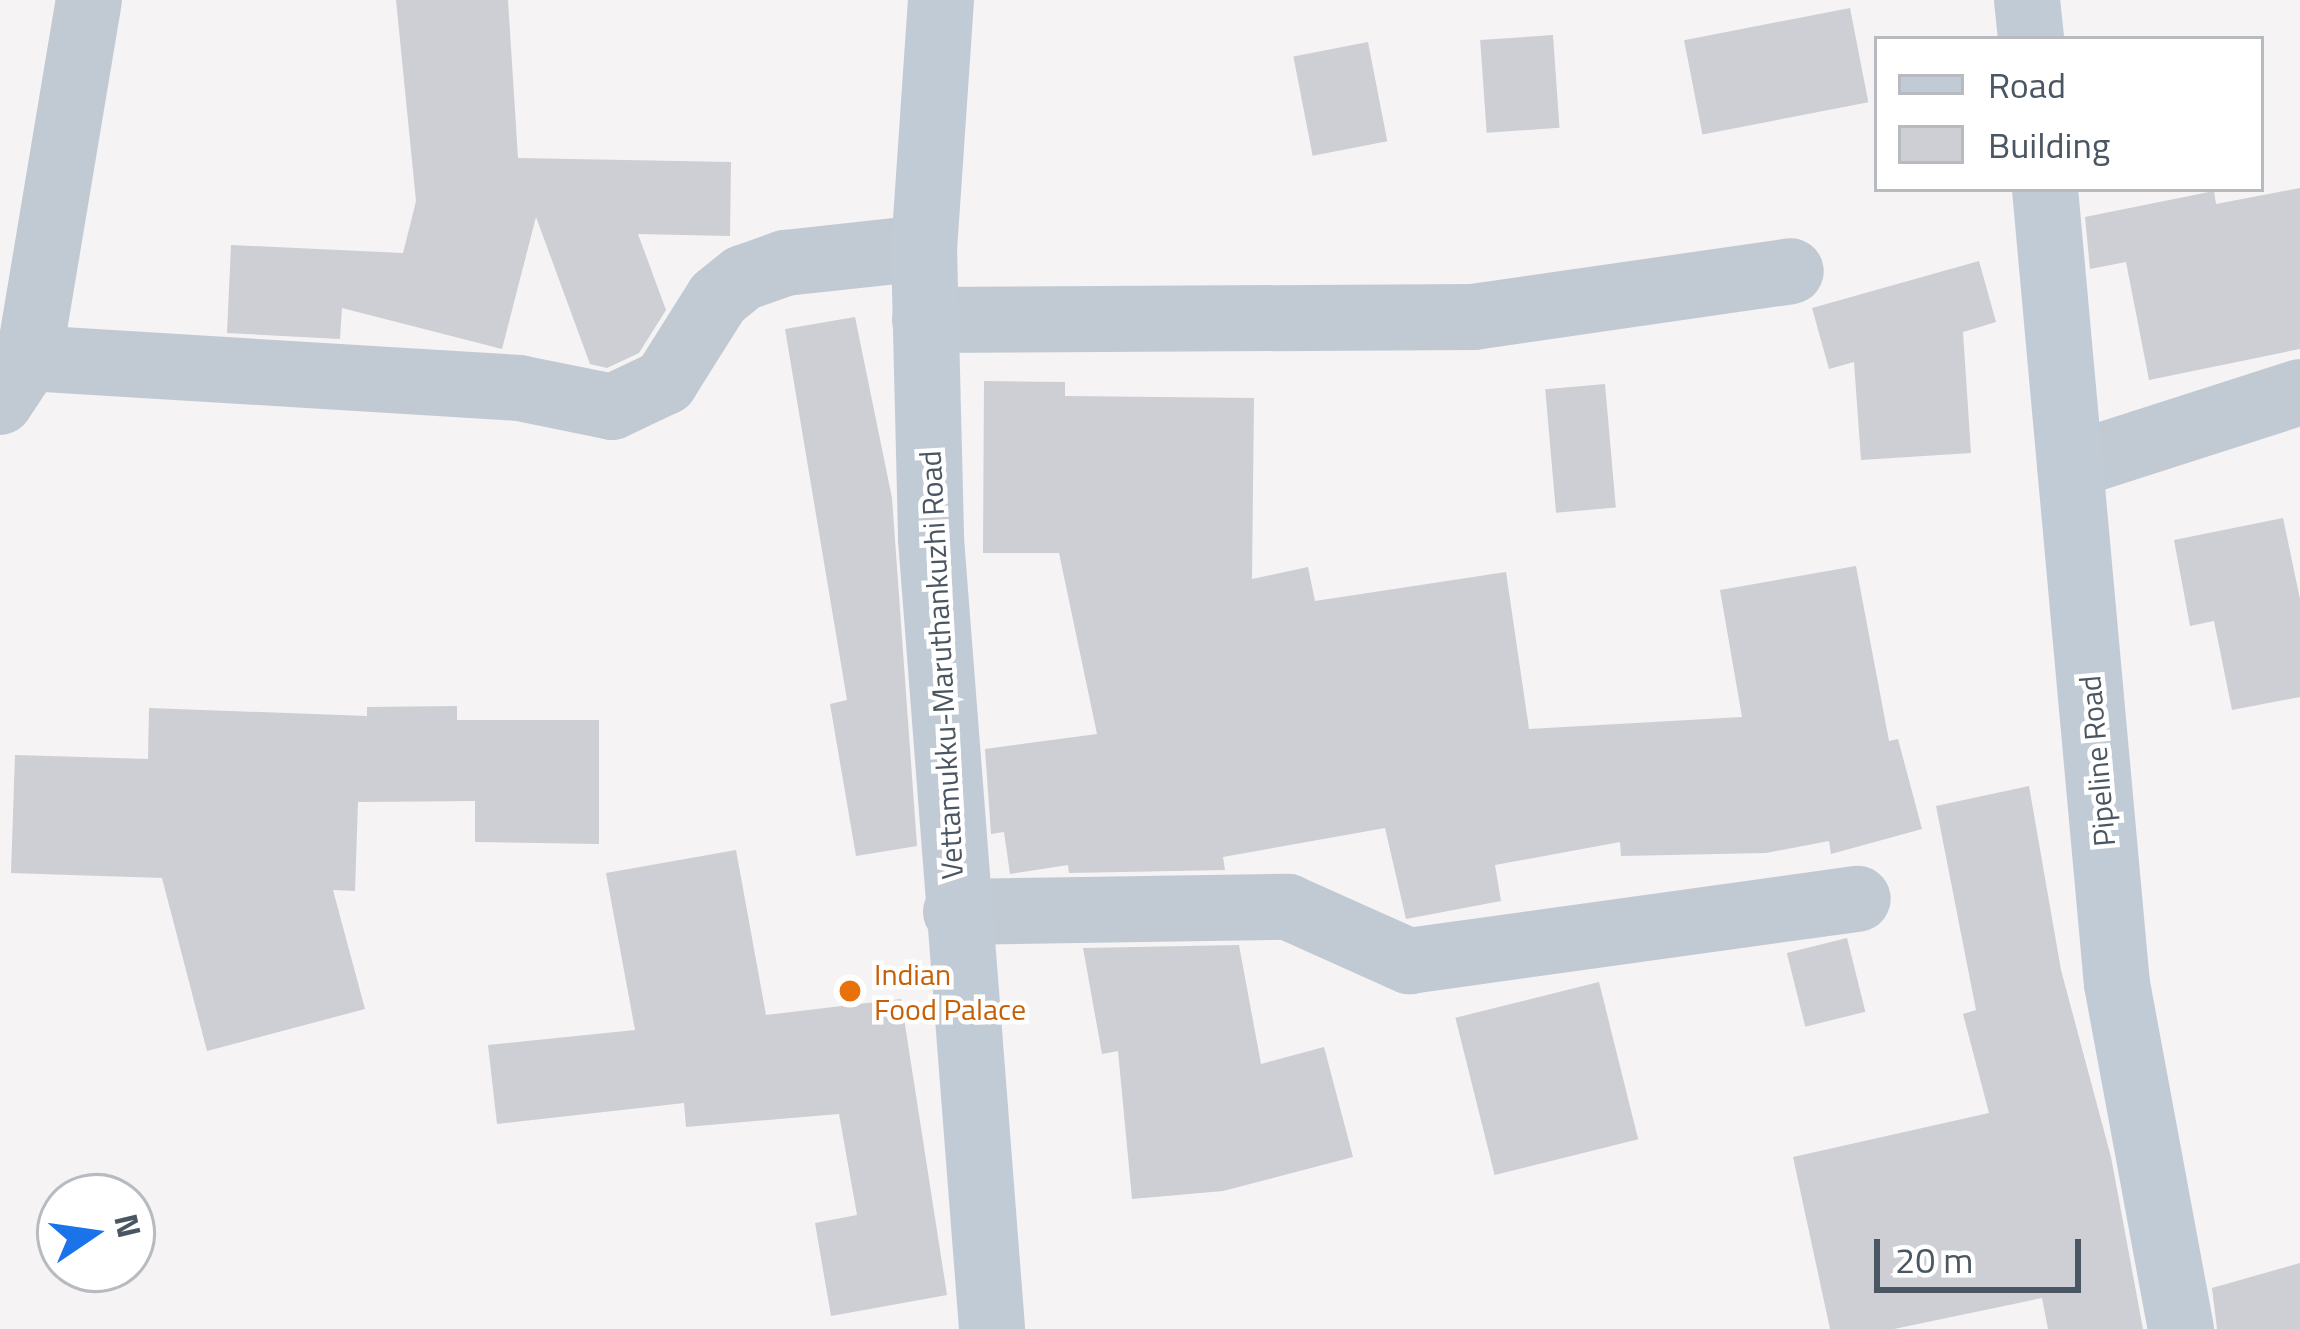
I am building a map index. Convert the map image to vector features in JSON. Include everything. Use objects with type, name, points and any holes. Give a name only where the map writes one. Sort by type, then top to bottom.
[{"type":"main road","name":"Vettamukku-Maruthankuzhi Road","points":[[941,0],[924,248],[925,320],[956,912],[992,1329]]},
{"type":"main road","points":[[2027,0],[2031,36]]},
{"type":"main road","name":"Pipeline Road","points":[[2044,192],[2117,984],[2181,1329]]},
{"type":"street","points":[[89,0],[14,380],[519,388],[612,407],[665,382],[718,298],[743,278],[785,263],[924,248]]},
{"type":"street","points":[[925,320],[1473,317],[1791,271]]},
{"type":"street","points":[[2070,466],[2300,392]]},
{"type":"street","points":[[956,912],[1288,907],[1408,961],[1858,899]]},
{"type":"building","points":[[396,0],[508,0],[518,158],[731,162],[730,236],[638,234],[666,310],[639,353],[607,368],[590,364],[536,217],[502,349],[342,308],[340,339],[227,333],[231,245],[403,253],[416,201]]},
{"type":"building","points":[[1850,8],[1868,102],[1702,134],[1684,40]]},
{"type":"building","points":[[1553,35],[1559,128],[1487,133],[1480,40]]},
{"type":"building","points":[[1368,42],[1387,141],[1313,156],[1293,57]]},
{"type":"building","points":[[2300,188],[2300,349],[2149,380],[2126,262],[2090,269],[2085,217],[2209,192],[2214,192],[2216,204]]},
{"type":"building","points":[[1979,261],[1996,322],[1963,332],[1971,453],[1861,460],[1854,362],[1829,369],[1812,308]]},
{"type":"building","points":[[855,317],[892,498],[917,846],[856,856],[830,704],[847,700],[785,329]]},
{"type":"building","points":[[984,381],[1065,382],[1065,396],[1254,398],[1252,579],[1308,567],[1315,601],[1506,572],[1529,729],[1742,717],[1720,590],[1856,566],[1889,741],[1898,739],[1922,829],[1831,854],[1829,841],[1766,853],[1621,856],[1620,842],[1495,865],[1501,901],[1406,919],[1385,828],[1223,857],[1225,870],[1069,873],[1068,865],[1010,874],[1004,832],[991,834],[985,749],[1097,734],[1059,553],[983,553]]},
{"type":"building","points":[[1605,384],[1616,508],[1556,513],[1545,389]]},
{"type":"building","points":[[2283,518],[2300,599],[2300,697],[2232,710],[2214,621],[2190,626],[2174,540]]},
{"type":"building","points":[[457,706],[457,720],[599,720],[599,844],[475,842],[475,801],[358,802],[355,891],[333,890],[365,1009],[207,1051],[162,878],[11,873],[15,755],[148,759],[149,708],[367,716],[367,707]]},
{"type":"building","points":[[2029,786],[2061,970],[2111,1157],[2143,1329],[2048,1329],[2042,1298],[1894,1329],[1830,1329],[1793,1157],[1989,1113],[1963,1014],[1976,1010],[1936,806]]},
{"type":"building","points":[[736,850],[766,1015],[901,999],[947,1295],[831,1316],[815,1223],[857,1215],[839,1114],[686,1127],[684,1103],[497,1124],[488,1045],[635,1030],[606,873]]},
{"type":"building","points":[[1847,938],[1865,1012],[1805,1027],[1787,953]]},
{"type":"building","points":[[1239,945],[1261,1064],[1324,1047],[1353,1157],[1223,1191],[1132,1199],[1118,1051],[1102,1054],[1083,948]]},
{"type":"building","points":[[1599,982],[1638,1139],[1495,1175],[1455,1018]]},
{"type":"building","points":[[2300,1263],[2300,1329],[2217,1329],[2212,1288]]},
{"type":"place","name":"Indian Food Palace","points":[[850,991]]}]
